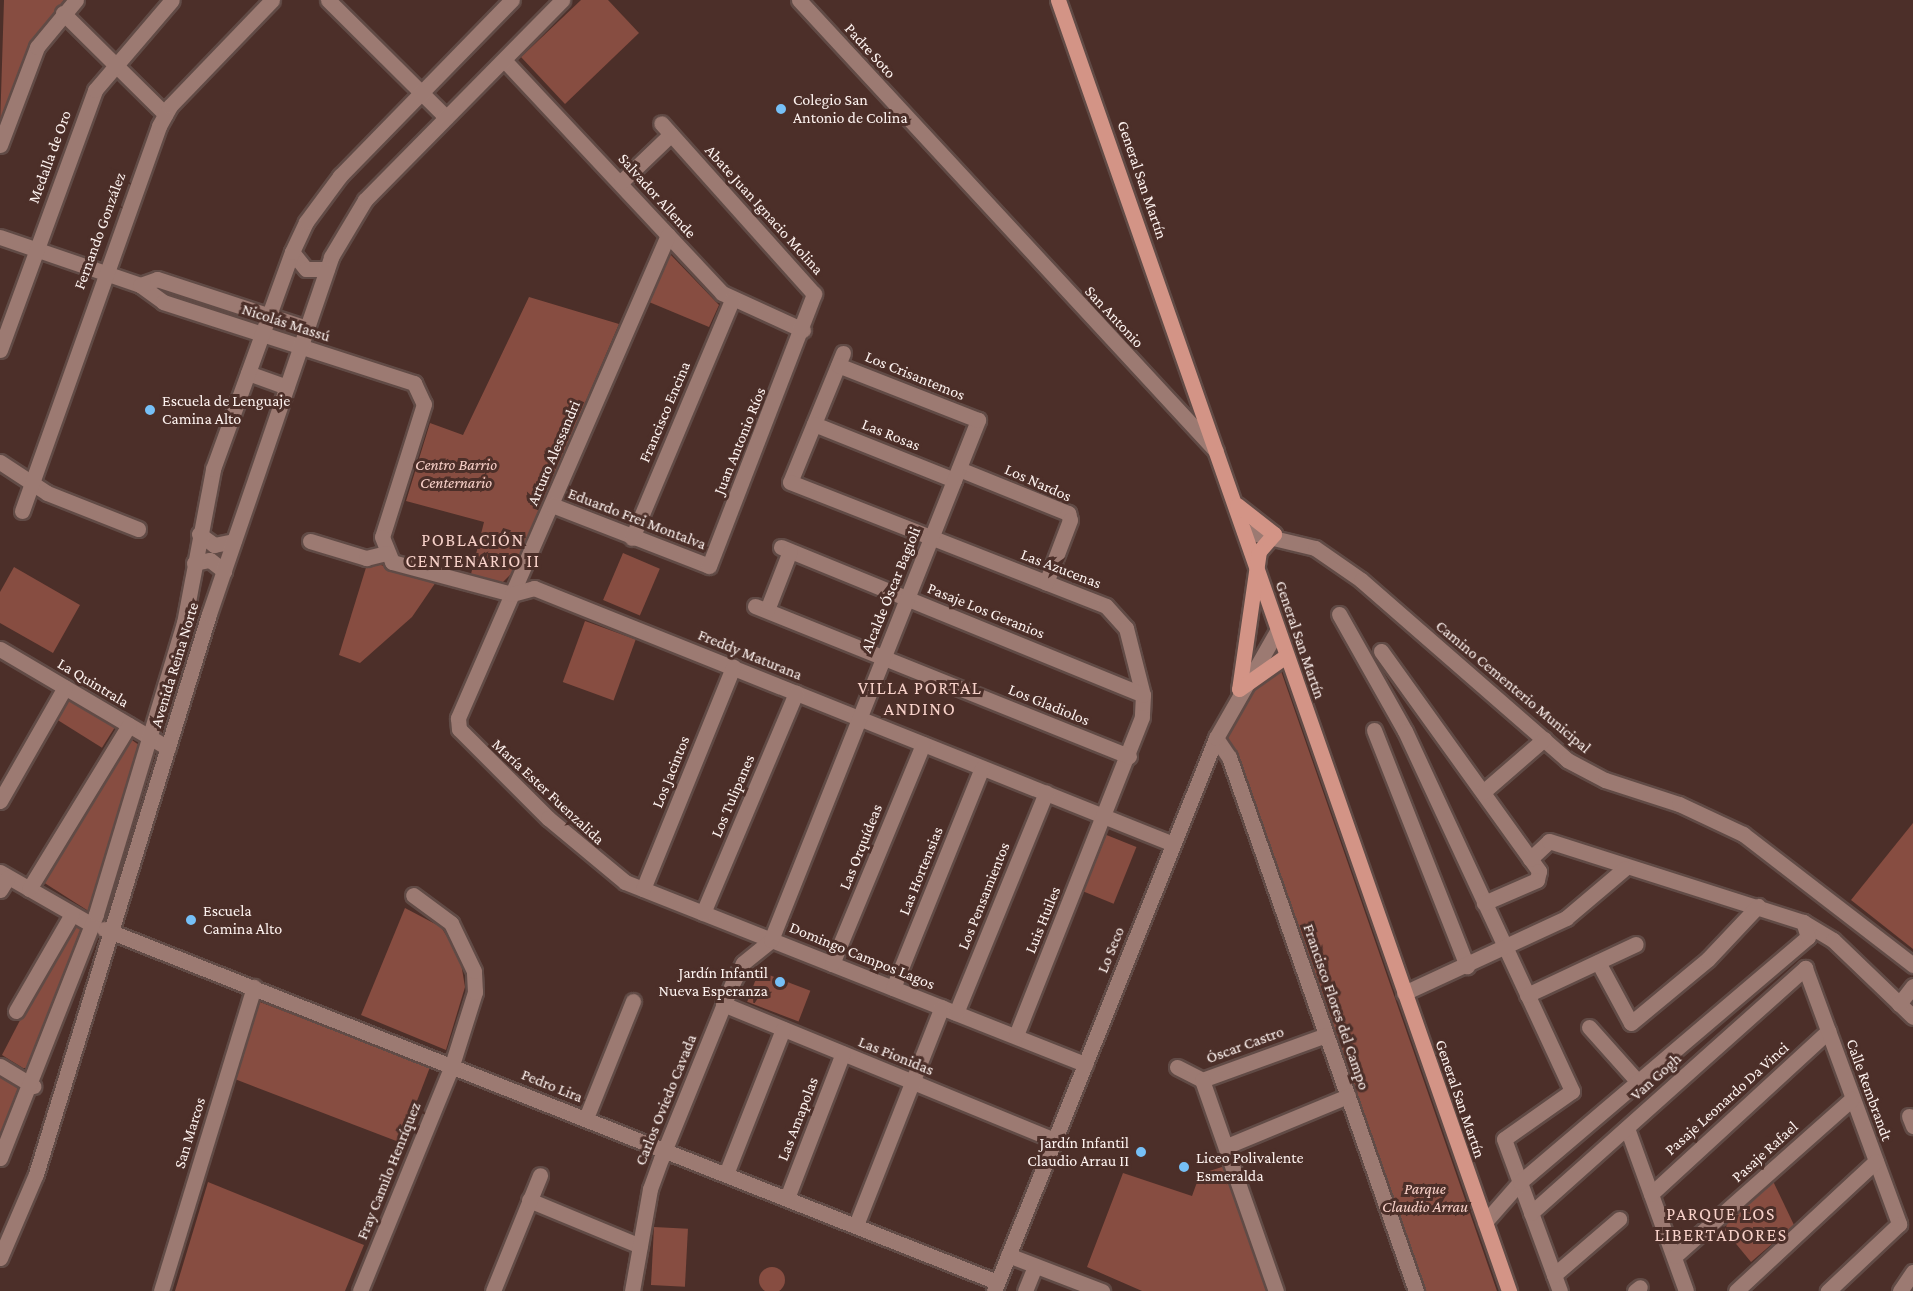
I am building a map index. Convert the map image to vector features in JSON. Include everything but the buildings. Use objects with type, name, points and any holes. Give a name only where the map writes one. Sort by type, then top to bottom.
[{"type":"main road","name":"General San Martín","points":[[1058,0],[1509,1291]]},
{"type":"main road","points":[[1234,502],[1274,534],[1259,551],[1239,689]]},
{"type":"main road","points":[[1239,689],[1286,656]]},
{"type":"street","points":[[0,145],[37,47],[76,0]]},
{"type":"street","name":"Medalla de Oro","points":[[0,350],[91,98],[113,63],[172,0]]},
{"type":"street","name":"Fernando González","points":[[22,511],[104,273],[165,114],[272,0]]},
{"type":"street","points":[[328,0],[446,117]]},
{"type":"street","points":[[422,92],[512,0]]},
{"type":"street","name":"Avenida Reina Norte","points":[[0,1258],[36,1174],[114,933],[168,748],[224,571],[327,269],[365,200],[562,0]]},
{"type":"street","name":"Padre Soto","points":[[799,0],[986,207]]},
{"type":"street","points":[[63,13],[165,114]]},
{"type":"street","name":"Salvador Allende","points":[[504,60],[732,300],[803,330]]},
{"type":"street","name":"Avenida Reina Norte","points":[[0,1158],[33,1086],[92,925],[184,623],[213,469],[292,252],[319,200],[422,92]]},
{"type":"street","name":"Abate Juan Ignacio Molina","points":[[621,182],[666,128],[814,294],[803,330]]},
{"type":"street","name":"San Antonio","points":[[986,207],[1216,451]]},
{"type":"street","name":"Arturo Alessandri","points":[[458,718],[668,235]]},
{"type":"street","name":"Nicolás Massú","points":[[0,237],[140,285],[163,302],[414,383],[422,392],[424,404],[382,537],[386,553]]},
{"type":"street","points":[[292,252],[306,269],[327,269]]},
{"type":"street","name":"Nicolás Massú","points":[[140,285],[157,279],[307,328]]},
{"type":"street","name":"Francisco Encina","points":[[632,538],[732,300]]},
{"type":"street","name":"Juan Antonio Ríos","points":[[709,566],[803,330]]},
{"type":"street","name":"Los Crisantemos","points":[[814,424],[841,359],[978,420]]},
{"type":"street","points":[[248,373],[287,387]]},
{"type":"street","name":"Alcalde Óscar Bagioli","points":[[771,940],[978,420]]},
{"type":"street","name":"Las Rosas","points":[[814,424],[956,475]]},
{"type":"street","name":"Las Azucenas","points":[[814,424],[790,482],[1046,583],[1120,616],[1143,695],[1129,756],[1105,817]]},
{"type":"street","points":[[0,462],[31,483],[138,529]]},
{"type":"street","name":"Los Nardos","points":[[956,475],[1068,513],[1070,520],[1046,583]]},
{"type":"street","name":"Eduardo Frei Montalva","points":[[552,505],[709,566]]},
{"type":"street","name":"Camino Cementerio Municipal","points":[[1244,531],[1274,534],[1316,548],[1361,580],[1544,739],[1592,775],[1679,804],[1761,844],[1913,965]]},
{"type":"street","points":[[199,534],[214,545],[234,541]]},
{"type":"street","points":[[310,541],[366,558],[386,553]]},
{"type":"street","name":"Pasaje Los Geranios","points":[[761,608],[786,549],[1143,695]]},
{"type":"street","name":"Freddy Maturana","points":[[386,553],[392,562],[512,594],[534,588],[1173,844]]},
{"type":"street","points":[[194,563],[210,560],[224,571]]},
{"type":"street","name":"Los Gladiolos","points":[[761,608],[1129,756]]},
{"type":"street","points":[[1339,614],[1405,731],[1572,1091],[1504,1139],[1560,1291]]},
{"type":"street","name":"Lo Seco","points":[[999,1288],[1008,1255],[1216,738],[1239,689],[1277,631]]},
{"type":"street","points":[[1381,651],[1540,874],[1537,880],[1484,903]]},
{"type":"street","name":"La Quintrala","points":[[1,653],[65,687],[168,748]]},
{"type":"street","name":"Los Jacintos","points":[[643,889],[733,667]]},
{"type":"street","points":[[0,801],[65,687]]},
{"type":"street","name":"Los Tulipanes","points":[[703,913],[796,693]]},
{"type":"street","name":"María Ester Fuenzalida","points":[[458,718],[466,739],[625,882]]},
{"type":"street","points":[[29,889],[129,725]]},
{"type":"street","points":[[1374,730],[1467,966]]},
{"type":"street","name":"Francisco Flores del Campo","points":[[1216,738],[1229,757],[1416,1291]]},
{"type":"street","points":[[1483,792],[1544,739]]},
{"type":"street","name":"Las Orquídeas","points":[[832,964],[923,744]]},
{"type":"street","name":"Las Hortensias","points":[[893,988],[982,768]]},
{"type":"street","name":"Los Pensamientos","points":[[856,1225],[912,1082],[949,1010],[1046,793]]},
{"type":"street","name":"Luis Huiles","points":[[1016,1036],[1105,817]]},
{"type":"street","points":[[1530,859],[1550,841],[1625,868],[1758,906],[1803,922],[1833,940],[1913,1017]]},
{"type":"street","points":[[1404,993],[1506,949],[1566,918],[1625,868]]},
{"type":"street","name":"Pedro Lira","points":[[3,879],[29,889],[92,925],[856,1225],[999,1288]]},
{"type":"street","name":"Domingo Campos Lagos","points":[[625,882],[1085,1064]]},
{"type":"street","name":"Fray Camilo Henríquez","points":[[360,1291],[471,1015],[474,971],[451,923],[413,895]]},
{"type":"street","points":[[1598,962],[1631,1023],[1708,959],[1758,906]]},
{"type":"street","points":[[16,1011],[72,914]]},
{"type":"street","points":[[1485,1222],[1520,1182],[1808,937],[1803,922]]},
{"type":"street","name":"Carlos Oviedo Cavada","points":[[632,1291],[650,1189],[665,1150],[723,1004],[744,963],[771,940]]},
{"type":"street","points":[[1527,995],[1636,944]]},
{"type":"street","name":"Calle Rembrandt","points":[[1805,968],[1899,1224],[1827,1291]]},
{"type":"street","name":"Van Gogh","points":[[1531,1213],[1805,968]]},
{"type":"street","points":[[1899,1004],[1913,986]]},
{"type":"street","name":"San Marcos","points":[[160,1291],[254,987]]},
{"type":"street","points":[[586,1118],[633,1001]]},
{"type":"street","name":"Las Pionidas","points":[[723,1004],[1054,1140]]},
{"type":"street","points":[[1589,1027],[1639,1083]]},
{"type":"street","points":[[726,1174],[783,1029]]},
{"type":"street","name":"Pasaje Leonardo Da Vinci","points":[[1651,1194],[1828,1031]]},
{"type":"street","name":"Óscar Castro","points":[[1177,1067],[1202,1080],[1326,1035]]},
{"type":"street","name":"Las Amapolas","points":[[787,1198],[843,1053]]},
{"type":"street","points":[[0,1066],[33,1086]]},
{"type":"street","points":[[1202,1080],[1276,1291]]},
{"type":"street","points":[[1227,1146],[1348,1096]]},
{"type":"street","name":"Pasaje Rafael","points":[[1675,1256],[1852,1099]]},
{"type":"street","points":[[1627,1128],[1686,1291]]},
{"type":"street","points":[[1736,1291],[1876,1161]]},
{"type":"street","points":[[492,1291],[540,1175]]},
{"type":"street","points":[[529,1200],[640,1246]]},
{"type":"street","points":[[1554,1275],[1619,1219]]},
{"type":"street","points":[[1008,1255],[1102,1291]]},
{"type":"street","points":[[1025,1291],[1035,1266]]},
{"type":"street","points":[[1900,1291],[1913,1272]]},
{"type":"green space","points":[[4,0],[64,0],[33,40],[0,127]]},
{"type":"green space","points":[[581,0],[608,0],[639,33],[565,104],[521,57]]},
{"type":"green space","points":[[668,252],[719,305],[709,327],[649,302]]},
{"type":"green space","name":"Centro Barrio Centernario","points":[[529,297],[619,324],[512,573],[502,583],[471,574],[484,522],[406,501],[430,423],[463,435]]},
{"type":"green space","points":[[623,553],[660,569],[640,616],[603,600]]},
{"type":"green space","points":[[368,561],[436,582],[412,617],[360,663],[339,655]]},
{"type":"green space","points":[[14,567],[80,605],[53,653],[0,623],[0,592]]},
{"type":"green space","points":[[585,621],[636,639],[614,701],[563,682]]},
{"type":"green space","name":"Parque Claudio Arrau","points":[[1276,665],[1281,671],[1497,1291],[1417,1291],[1225,740],[1225,729],[1255,683]]},
{"type":"green space","points":[[69,693],[117,723],[102,748],[54,718]]},
{"type":"green space","points":[[129,738],[139,745],[90,912],[43,882]]},
{"type":"green space","points":[[1913,823],[1913,949],[1851,900]]},
{"type":"green space","points":[[1104,834],[1136,847],[1114,904],[1081,891]]},
{"type":"green space","points":[[405,908],[441,927],[460,957],[465,987],[446,1050],[361,1015]]},
{"type":"green space","points":[[73,918],[84,929],[29,1068],[23,1068],[2,1055]]},
{"type":"green space","points":[[759,971],[810,991],[799,1022],[747,1002]]},
{"type":"green space","points":[[260,1002],[430,1067],[401,1143],[231,1078]]},
{"type":"green space","points":[[0,1073],[16,1083],[18,1091],[0,1139]]},
{"type":"green space","points":[[1225,1166],[1267,1291],[1142,1291],[1087,1267],[1123,1173],[1192,1196],[1200,1174]]},
{"type":"green space","points":[[1771,1177],[1794,1225],[1751,1262],[1718,1222]]},
{"type":"green space","points":[[208,1182],[364,1245],[345,1291],[175,1291]]},
{"type":"green space","points":[[654,1227],[688,1229],[685,1287],[651,1285]]},
{"type":"green space","points":[[772,1267],[781,1271],[785,1280],[781,1289],[772,1293],[763,1289],[759,1280],[763,1271]]},
{"type":"place","name":"Colegio San Antonio de Colina","points":[[781,109]]},
{"type":"place","name":"Escuela de Lenguaje Camina Alto","points":[[150,410]]},
{"type":"place","name":"Escuela Camina Alto","points":[[191,920]]},
{"type":"place","name":"Jardín Infantil Nueva Esperanza","points":[[780,982]]},
{"type":"place","name":"Jardín Infantil Claudio Arrau II","points":[[1141,1152]]},
{"type":"place","name":"Liceo Polivalente Esmeralda","points":[[1184,1167]]},
{"type":"district","name":"POBLACIÓN CENTENARIO II","points":[[473,551]]},
{"type":"district","name":"VILLA PORTAL ANDINO","points":[[920,699]]},
{"type":"district","name":"PARQUE LOS LIBERTADORES","points":[[1721,1225]]}]
